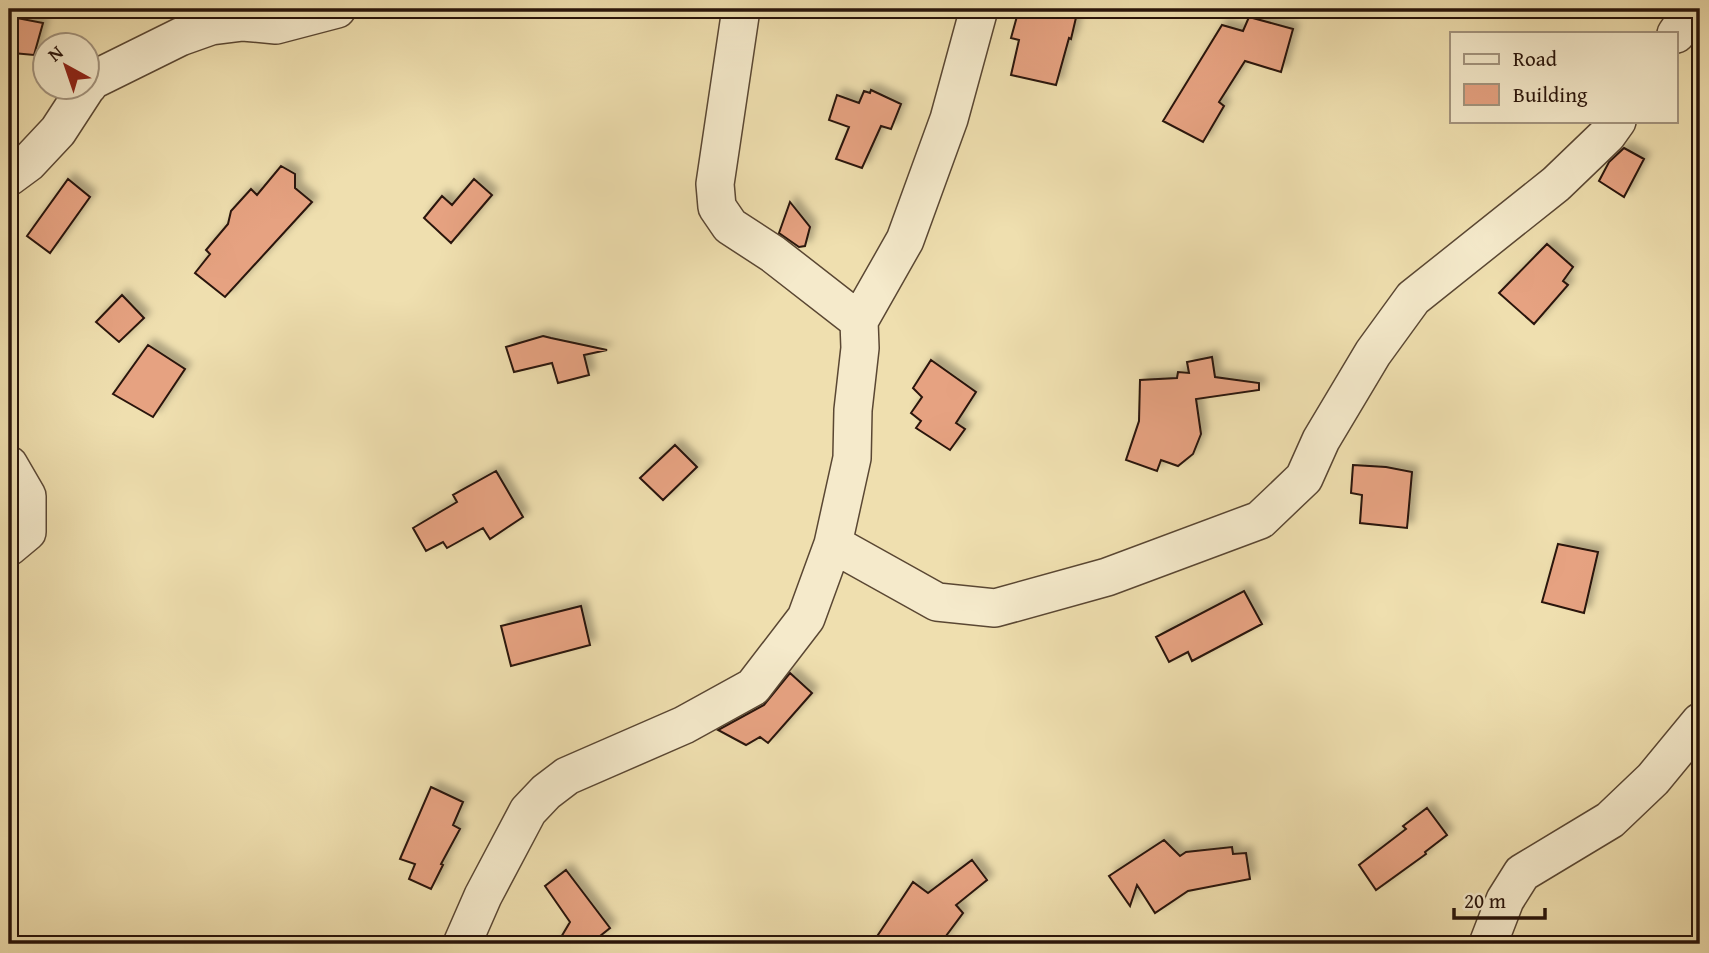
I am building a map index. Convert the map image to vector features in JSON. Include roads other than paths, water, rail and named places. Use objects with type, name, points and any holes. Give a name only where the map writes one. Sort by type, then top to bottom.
[{"type":"street","points":[[102,76],[180,37],[211,26],[243,22],[276,25],[337,9]]},
{"type":"street","points":[[741,9],[715,184],[717,207],[730,226],[773,254],[859,321]]},
{"type":"street","points":[[462,944],[528,811],[546,792],[567,776],[684,725],[752,687],[806,618],[833,544],[852,458],[853,410],[860,348],[859,321],[905,240],[949,119],[979,9]]},
{"type":"street","points":[[1677,32],[1693,9]]},
{"type":"street","points":[[9,177],[28,163],[58,131],[77,102]]},
{"type":"street","points":[[833,544],[937,602],[995,608],[1107,577],[1260,520],[1304,478],[1321,440],[1373,353],[1413,298],[1556,184],[1607,135],[1616,122]]},
{"type":"street","points":[[9,465],[27,496],[27,532],[9,547]]},
{"type":"street","points":[[1488,944],[1506,900],[1522,873],[1610,820],[1653,779],[1700,722]]}]
